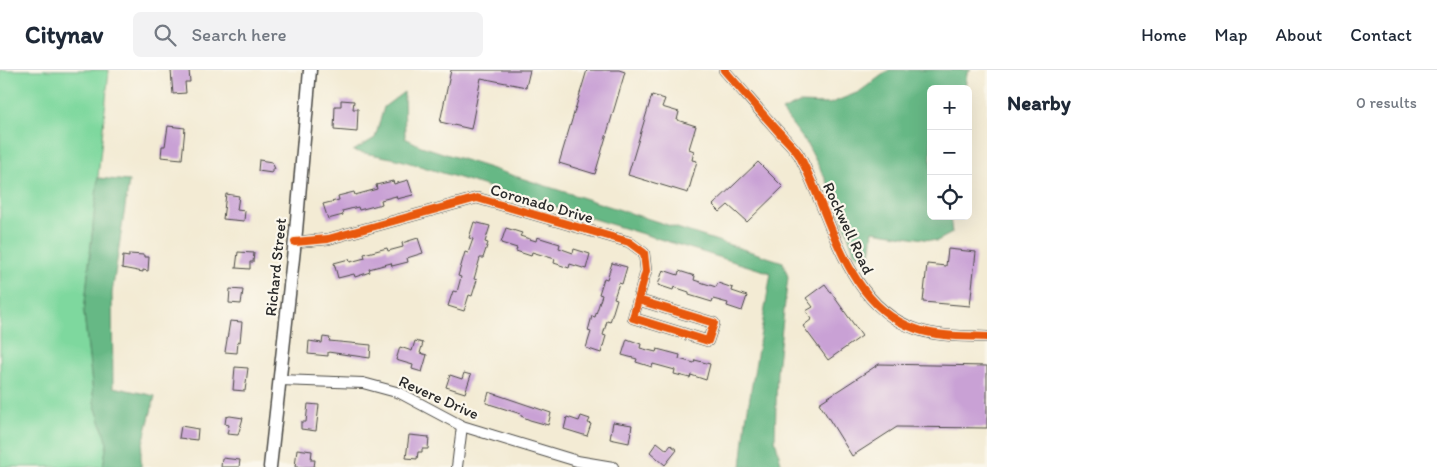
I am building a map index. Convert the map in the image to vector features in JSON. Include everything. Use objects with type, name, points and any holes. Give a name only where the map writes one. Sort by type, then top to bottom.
[{"type":"street","name":"Richard Street","points":[[270,467],[295,242],[310,70]]},
{"type":"street","name":"Rockwell Road","points":[[724,70],[798,154],[853,274],[870,298],[902,324],[916,329],[929,333],[987,337]]},
{"type":"street","name":"Coronado Drive","points":[[295,242],[328,239],[477,198],[629,242],[644,253],[646,271],[633,318],[708,340],[714,323],[638,300]]},
{"type":"street","name":"Revere Drive","points":[[280,380],[363,383],[400,393],[462,426],[577,461],[613,467]]},
{"type":"street","points":[[457,467],[462,426]]},
{"type":"green space","points":[[0,70],[109,70],[84,313],[94,402],[107,443],[103,467],[0,467]]},
{"type":"green space","points":[[889,70],[971,70],[967,73],[966,85],[927,85],[927,220],[950,220],[952,233],[937,241],[873,231],[869,263],[854,252],[835,197],[807,144],[782,111],[799,103],[829,104],[859,92]]},
{"type":"green space","points":[[404,92],[405,138],[421,146],[783,262],[788,277],[777,370],[775,439],[782,467],[741,467],[746,420],[771,273],[397,159],[353,151],[375,138],[384,107]]},
{"type":"green space","points":[[98,178],[129,181],[112,293],[113,387],[155,396],[141,451],[141,467],[103,467],[107,443],[94,402],[84,313]]},
{"type":"building","points":[[189,70],[190,82],[185,82],[186,93],[173,94],[171,71]]},
{"type":"building","points":[[451,70],[530,70],[526,87],[481,78],[471,129],[440,122]]},
{"type":"building","points":[[587,70],[619,70],[625,72],[595,174],[559,163]]},
{"type":"building","points":[[652,95],[665,99],[662,107],[679,112],[677,120],[696,126],[689,149],[694,151],[692,160],[697,161],[688,193],[628,175]]},
{"type":"building","points":[[341,100],[354,101],[353,109],[358,109],[357,132],[334,130],[335,106],[341,106]]},
{"type":"building","points":[[168,126],[185,128],[182,159],[161,157]]},
{"type":"building","points":[[259,160],[272,162],[275,169],[272,169],[272,173],[258,171]]},
{"type":"building","points":[[758,162],[783,187],[747,222],[728,205],[720,212],[713,205]]},
{"type":"building","points":[[408,180],[413,195],[397,199],[396,196],[381,200],[382,204],[359,210],[358,207],[342,211],[343,215],[328,219],[323,204],[339,200],[338,196],[354,192],[355,195],[377,189],[376,185],[393,181],[394,184]]},
{"type":"building","points":[[226,194],[239,196],[237,210],[245,211],[244,221],[223,219]]},
{"type":"building","points":[[474,222],[490,226],[485,242],[488,243],[483,258],[480,258],[474,279],[477,280],[472,296],[469,295],[464,311],[448,306],[453,291],[457,292],[461,277],[458,276],[465,252],[468,253],[473,239],[469,238]]},
{"type":"building","points":[[506,228],[522,233],[520,236],[536,241],[537,237],[560,244],[559,248],[573,253],[574,249],[590,254],[586,269],[570,264],[569,268],[554,263],[555,259],[532,252],[531,256],[516,251],[517,248],[501,243]]},
{"type":"building","points":[[418,238],[423,253],[407,258],[408,262],[392,266],[391,263],[369,269],[370,272],[355,277],[354,274],[338,278],[334,263],[349,259],[350,262],[365,258],[364,254],[387,248],[388,251],[403,247],[402,243]]},
{"type":"building","points":[[948,249],[976,252],[970,306],[923,302],[927,264],[946,266]]},
{"type":"building","points":[[238,252],[254,253],[253,262],[250,262],[250,269],[236,268]]},
{"type":"building","points":[[129,254],[149,257],[148,271],[143,270],[143,272],[122,268],[123,256],[129,257]]},
{"type":"building","points":[[612,263],[627,267],[622,284],[619,283],[614,298],[617,299],[610,322],[607,321],[603,335],[606,336],[601,353],[586,348],[591,332],[588,331],[592,316],[595,317],[602,295],[599,294],[604,278],[607,279]]},
{"type":"building","points":[[663,270],[678,275],[679,271],[695,276],[694,280],[716,287],[718,283],[733,288],[732,291],[747,296],[742,311],[727,306],[728,303],[713,299],[712,302],[689,295],[689,292],[674,287],[673,290],[658,285]]},
{"type":"building","points":[[825,284],[862,336],[828,360],[803,326],[812,319],[806,311],[813,307],[806,298]]},
{"type":"building","points":[[230,289],[243,290],[241,304],[229,303]]},
{"type":"building","points":[[230,321],[242,322],[237,353],[225,352]]},
{"type":"building","points":[[323,337],[330,338],[329,341],[371,345],[370,358],[328,352],[328,356],[308,354],[309,341],[322,343]]},
{"type":"building","points":[[627,339],[641,344],[640,348],[656,352],[657,349],[680,355],[679,359],[694,363],[695,360],[710,364],[706,380],[691,375],[690,378],[674,374],[675,370],[653,364],[652,367],[636,362],[637,359],[622,355]]},
{"type":"building","points":[[415,341],[423,343],[420,353],[427,355],[422,372],[412,369],[413,365],[396,360],[400,347],[412,351]]},
{"type":"building","points":[[879,364],[987,366],[987,428],[897,427],[852,456],[819,403]]},
{"type":"building","points":[[235,367],[248,368],[245,391],[233,390]]},
{"type":"building","points":[[464,373],[471,375],[465,393],[446,387],[450,375],[462,379]]},
{"type":"building","points":[[489,392],[551,413],[548,425],[486,403]]},
{"type":"building","points":[[308,404],[319,405],[316,431],[301,429],[301,422],[306,422]]},
{"type":"building","points":[[581,416],[590,419],[588,423],[591,424],[587,436],[564,429],[567,417],[579,421]]},
{"type":"building","points":[[226,417],[243,418],[238,435],[227,434],[229,425],[225,424]]},
{"type":"building","points":[[613,422],[632,425],[629,443],[610,439]]},
{"type":"building","points":[[181,426],[198,429],[197,440],[179,438]]},
{"type":"building","points":[[409,435],[429,437],[428,449],[422,449],[422,452],[418,452],[417,459],[406,458]]},
{"type":"building","points":[[657,442],[667,450],[671,445],[677,450],[665,465],[650,452]]},
{"type":"building","points":[[297,449],[312,451],[311,460],[315,460],[314,467],[295,467]]},
{"type":"building","points":[[222,458],[240,460],[239,467],[221,467]]},
{"type":"cycle path","points":[[724,70],[799,155],[843,255],[856,279],[872,300],[892,317],[924,332],[942,335],[987,337]]},
{"type":"cycle path","points":[[295,242],[328,239],[477,198],[629,242],[644,253],[646,271],[633,318],[708,341],[714,323],[638,300]]}]
